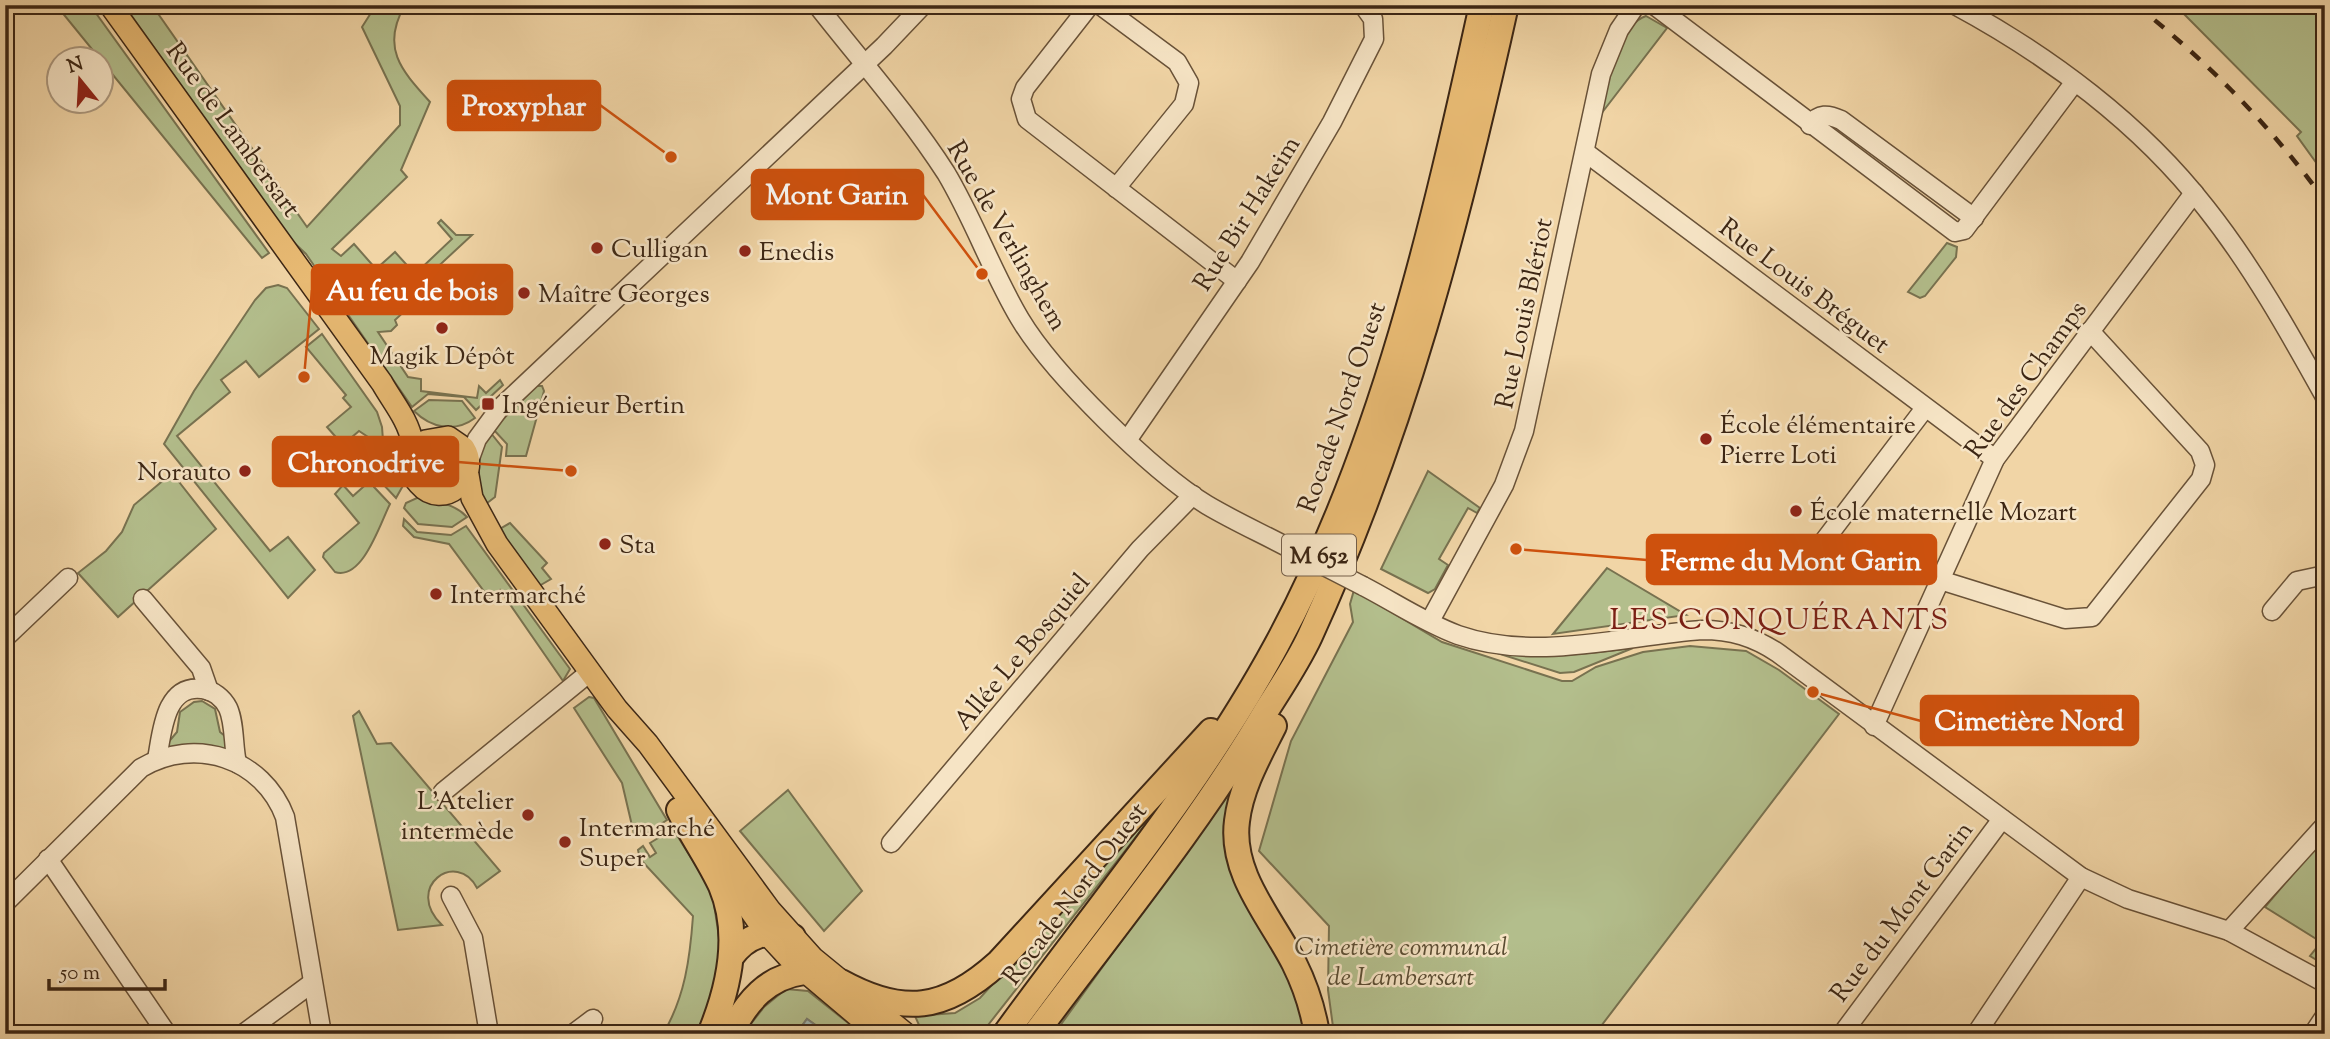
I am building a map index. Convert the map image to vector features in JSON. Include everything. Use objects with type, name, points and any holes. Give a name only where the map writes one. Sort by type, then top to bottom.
[{"type":"highway","name":"Rocade Nord Ouest","points":[[1005,1034],[1184,796],[1277,645],[1310,576],[1351,480],[1389,369],[1444,172],[1482,5]]},
{"type":"highway","name":"Rocade Nord Ouest","points":[[1035,1034],[1205,806],[1309,638],[1368,500],[1412,377],[1455,223],[1506,5]]},
{"type":"highway","points":[[1309,638],[1292,686],[1248,781],[1239,810],[1236,837],[1245,873],[1294,962],[1309,1001],[1317,1034]]},
{"type":"highway","points":[[841,982],[880,1001],[909,1006],[941,1000],[975,983],[998,963],[1192,754],[1277,645]]},
{"type":"highway","points":[[679,810],[724,894],[730,923],[731,957],[725,991],[710,1034]]},
{"type":"highway","points":[[731,957],[743,943],[766,933],[793,937]]},
{"type":"highway","points":[[730,1034],[751,1000],[766,985],[783,976],[804,972]]},
{"type":"main road","name":"Rue de Lambersart","points":[[110,5],[382,383]]},
{"type":"main road","points":[[382,383],[420,426],[461,444],[469,468],[472,498],[497,544]]},
{"type":"main road","points":[[382,383],[408,429],[413,473],[420,485],[461,504],[497,544],[617,709],[679,810],[766,933],[804,972],[879,1034]]},
{"type":"main road","points":[[412,459],[425,441],[443,436]]},
{"type":"main road","points":[[441,494],[455,490],[469,468]]},
{"type":"main road","points":[[617,709],[648,744],[751,886],[793,937],[841,982],[906,1034]]},
{"type":"street","name":"Rue de Verlinghem","points":[[817,5],[947,176],[1022,322],[1067,379],[1128,439],[1193,495],[1291,549],[1465,637],[1528,646],[1569,645],[1691,631],[1732,632],[1770,648],[2081,877],[2128,899],[2229,931],[2325,984]]},
{"type":"street","points":[[469,468],[477,439],[499,410],[923,5]]},
{"type":"street","points":[[1090,5],[1025,88],[1021,99],[1022,109],[1035,127],[1237,281]]},
{"type":"street","points":[[1100,5],[1177,62],[1189,83],[1184,104],[1116,188]]},
{"type":"street","name":"Rue Bir Hakeim","points":[[1128,439],[1237,281],[1317,151],[1372,44],[1375,24],[1363,5]]},
{"type":"street","name":"Rue Louis Blériot","points":[[1430,621],[1515,460],[1607,57],[1619,30],[1636,5]]},
{"type":"street","points":[[1654,5],[1810,125],[1814,119],[1826,114],[1841,120],[1974,218],[2074,83]]},
{"type":"street","points":[[1955,5],[2010,37],[2074,83],[2143,140],[2194,193],[2252,273],[2325,397]]},
{"type":"street","name":"Rue Louis Bréguet","points":[[1585,152],[1994,459]]},
{"type":"street","name":"Rue des Champs","points":[[1874,726],[1994,459],[2194,193]]},
{"type":"street","points":[[1940,580],[2065,618],[2092,617],[2201,479],[2205,465],[2200,452],[2090,331]]},
{"type":"street","points":[[1802,570],[1924,408]]},
{"type":"street","points":[[443,436],[471,429],[499,410]]},
{"type":"street","name":"Allée Le Bosquiel","points":[[891,843],[1140,550],[1193,495]]},
{"type":"street","points":[[2272,611],[2297,581],[2325,575]]},
{"type":"street","points":[[8,630],[68,578]]},
{"type":"street","points":[[143,599],[201,668],[209,691],[227,707],[245,767]]},
{"type":"street","points":[[443,792],[590,672]]},
{"type":"street","points":[[157,760],[172,702],[189,690],[209,691]]},
{"type":"street","points":[[5,903],[131,776],[157,760],[199,753],[245,767],[275,794],[288,827],[322,1034]]},
{"type":"street","name":"Rue du Mont Garin","points":[[1842,1034],[2002,819]]},
{"type":"street","points":[[2229,931],[2325,825]]},
{"type":"street","points":[[48,859],[167,1034]]},
{"type":"street","points":[[1976,1034],[2081,877]]},
{"type":"street","points":[[451,896],[473,938],[489,1034]]},
{"type":"street","points":[[243,1034],[312,982]]},
{"type":"street","points":[[2313,1034],[2325,1016]]},
{"type":"street","points":[[573,1034],[593,1019]]},
{"type":"green space","points":[[56,5],[90,5],[269,253],[262,258],[116,79],[116,46],[89,46]]},
{"type":"green space","points":[[124,5],[152,5],[307,227],[400,125],[400,106],[362,27],[376,5],[405,5],[394,34],[398,58],[411,80],[430,102],[401,170],[407,177],[332,249],[341,256],[354,244],[376,269],[395,252],[415,274],[452,239],[438,223],[441,220],[456,235],[472,235],[431,273],[437,281],[395,320],[397,325],[391,331],[378,332],[408,377],[421,379],[421,391],[477,398],[479,386],[486,393],[500,380],[503,385],[476,410],[464,397],[428,394],[412,407],[306,254],[288,237]]},
{"type":"green space","points":[[2175,5],[2325,5],[2325,175],[2297,136],[2301,132]]},
{"type":"green space","points":[[1646,16],[1667,28],[1601,114],[1620,44],[1636,22]]},
{"type":"green space","points":[[1947,243],[1957,247],[1956,257],[1925,296],[1920,298],[1908,292]]},
{"type":"green space","points":[[278,285],[287,288],[319,329],[259,377],[246,361],[221,380],[230,392],[177,436],[270,551],[288,537],[315,570],[288,598],[164,444],[194,391],[255,300],[266,288]]},
{"type":"green space","points":[[322,334],[377,412],[382,427],[384,454],[373,452],[374,441],[359,431],[344,444],[351,453],[345,456],[333,452],[342,444],[327,427],[351,407],[343,398],[346,395],[306,347]]},
{"type":"green space","points":[[537,386],[542,386],[544,391],[526,456],[506,456],[507,444],[493,429]]},
{"type":"green space","points":[[429,400],[462,401],[475,418],[459,426],[435,425],[414,411]]},
{"type":"green space","points":[[490,432],[502,447],[495,497],[482,507],[479,459]]},
{"type":"green space","points":[[375,467],[374,487],[390,504],[370,548],[362,559],[354,568],[335,572],[323,557],[324,553],[359,523],[335,494],[343,485],[353,496],[371,480],[364,472]]},
{"type":"green space","points":[[380,468],[403,470],[405,482],[396,498],[379,480]]},
{"type":"green space","points":[[1428,471],[1480,508],[1477,513],[1468,508],[1439,559],[1448,565],[1435,589],[1428,593],[1381,569]]},
{"type":"green space","points":[[172,473],[216,529],[118,617],[78,573],[106,551],[122,532],[134,505]]},
{"type":"green space","points":[[419,497],[451,506],[467,517],[452,527],[418,524],[404,508],[406,503]]},
{"type":"green space","points":[[404,519],[417,532],[451,535],[466,526],[570,669],[563,681],[500,590],[489,598],[449,544],[414,537],[403,526]]},
{"type":"green space","points":[[510,523],[547,563],[542,568],[551,579],[539,586],[498,530]]},
{"type":"green space","points":[[1607,568],[1686,615],[1553,634]]},
{"type":"green space","name":"Cimetière communal de Lambersart","points":[[1354,590],[1442,642],[1562,681],[1572,681],[1596,667],[1643,652],[1690,646],[1746,651],[1779,670],[1839,714],[1595,1034],[1334,1034],[1328,990],[1329,926],[1259,851],[1291,741],[1353,622],[1350,604]]},
{"type":"green space","points":[[1633,648],[1574,672],[1560,673],[1494,652],[1581,654]]},
{"type":"green space","points":[[589,697],[594,698],[667,820],[644,835],[641,831],[634,834],[622,783],[574,708]]},
{"type":"green space","points":[[202,701],[215,709],[220,732],[226,737],[226,751],[167,749],[166,745],[177,732],[180,712],[194,702]]},
{"type":"green space","points":[[359,711],[377,744],[391,743],[500,871],[477,888],[468,877],[458,872],[437,878],[431,886],[428,898],[431,911],[442,925],[398,930],[353,716]]},
{"type":"green space","points":[[1245,770],[1230,820],[1289,969],[1308,1034],[1054,1034]]},
{"type":"green space","points":[[1187,772],[981,1034],[923,1034],[915,1016],[955,1013],[980,998]]},
{"type":"green space","points":[[788,790],[862,891],[824,931],[740,831]]},
{"type":"green space","points":[[673,829],[712,891],[722,957],[717,984],[698,1034],[663,1034],[677,1006],[685,977],[693,916],[640,859],[638,850],[643,846],[650,857],[656,853],[650,843]]},
{"type":"green space","points":[[2325,836],[2325,965],[2310,956],[2321,942],[2265,907]]},
{"type":"green space","points":[[786,989],[808,991],[862,1034],[828,1034],[807,1019],[796,1034],[743,1034],[764,1007]]},
{"type":"water","points":[[807,1019],[828,1034],[796,1034]]},
{"type":"railway","points":[[2136,5],[2188,49],[2237,96],[2283,147],[2325,201]]},
{"type":"place","name":"Proxyphar","points":[[671,157]]},
{"type":"place","name":"Culligan","points":[[597,248]]},
{"type":"place","name":"Enedis","points":[[745,251]]},
{"type":"place","name":"Mont Garin","points":[[982,274]]},
{"type":"place","name":"Maître Georges","points":[[524,293]]},
{"type":"place","name":"Magik Dépôt","points":[[442,328]]},
{"type":"place","name":"Au feu de bois","points":[[304,377]]},
{"type":"place","name":"Ingénieur Bertin","points":[[488,404]]},
{"type":"place","name":"École élémentaire Pierre Loti","points":[[1706,439]]},
{"type":"place","name":"Norauto","points":[[245,471]]},
{"type":"place","name":"Chronodrive","points":[[571,471]]},
{"type":"place","name":"École maternelle Mozart","points":[[1796,511]]},
{"type":"place","name":"Sta","points":[[605,544]]},
{"type":"place","name":"Ferme du Mont Garin","points":[[1516,549]]},
{"type":"place","name":"Intermarché","points":[[436,594]]},
{"type":"place","name":"Cimetière Nord","points":[[1813,692]]},
{"type":"place","name":"L'Atelier intermède","points":[[528,815]]},
{"type":"place","name":"Intermarché Super","points":[[565,842]]},
{"type":"district","name":"LES CONQUÉRANTS","points":[[1780,619]]}]
